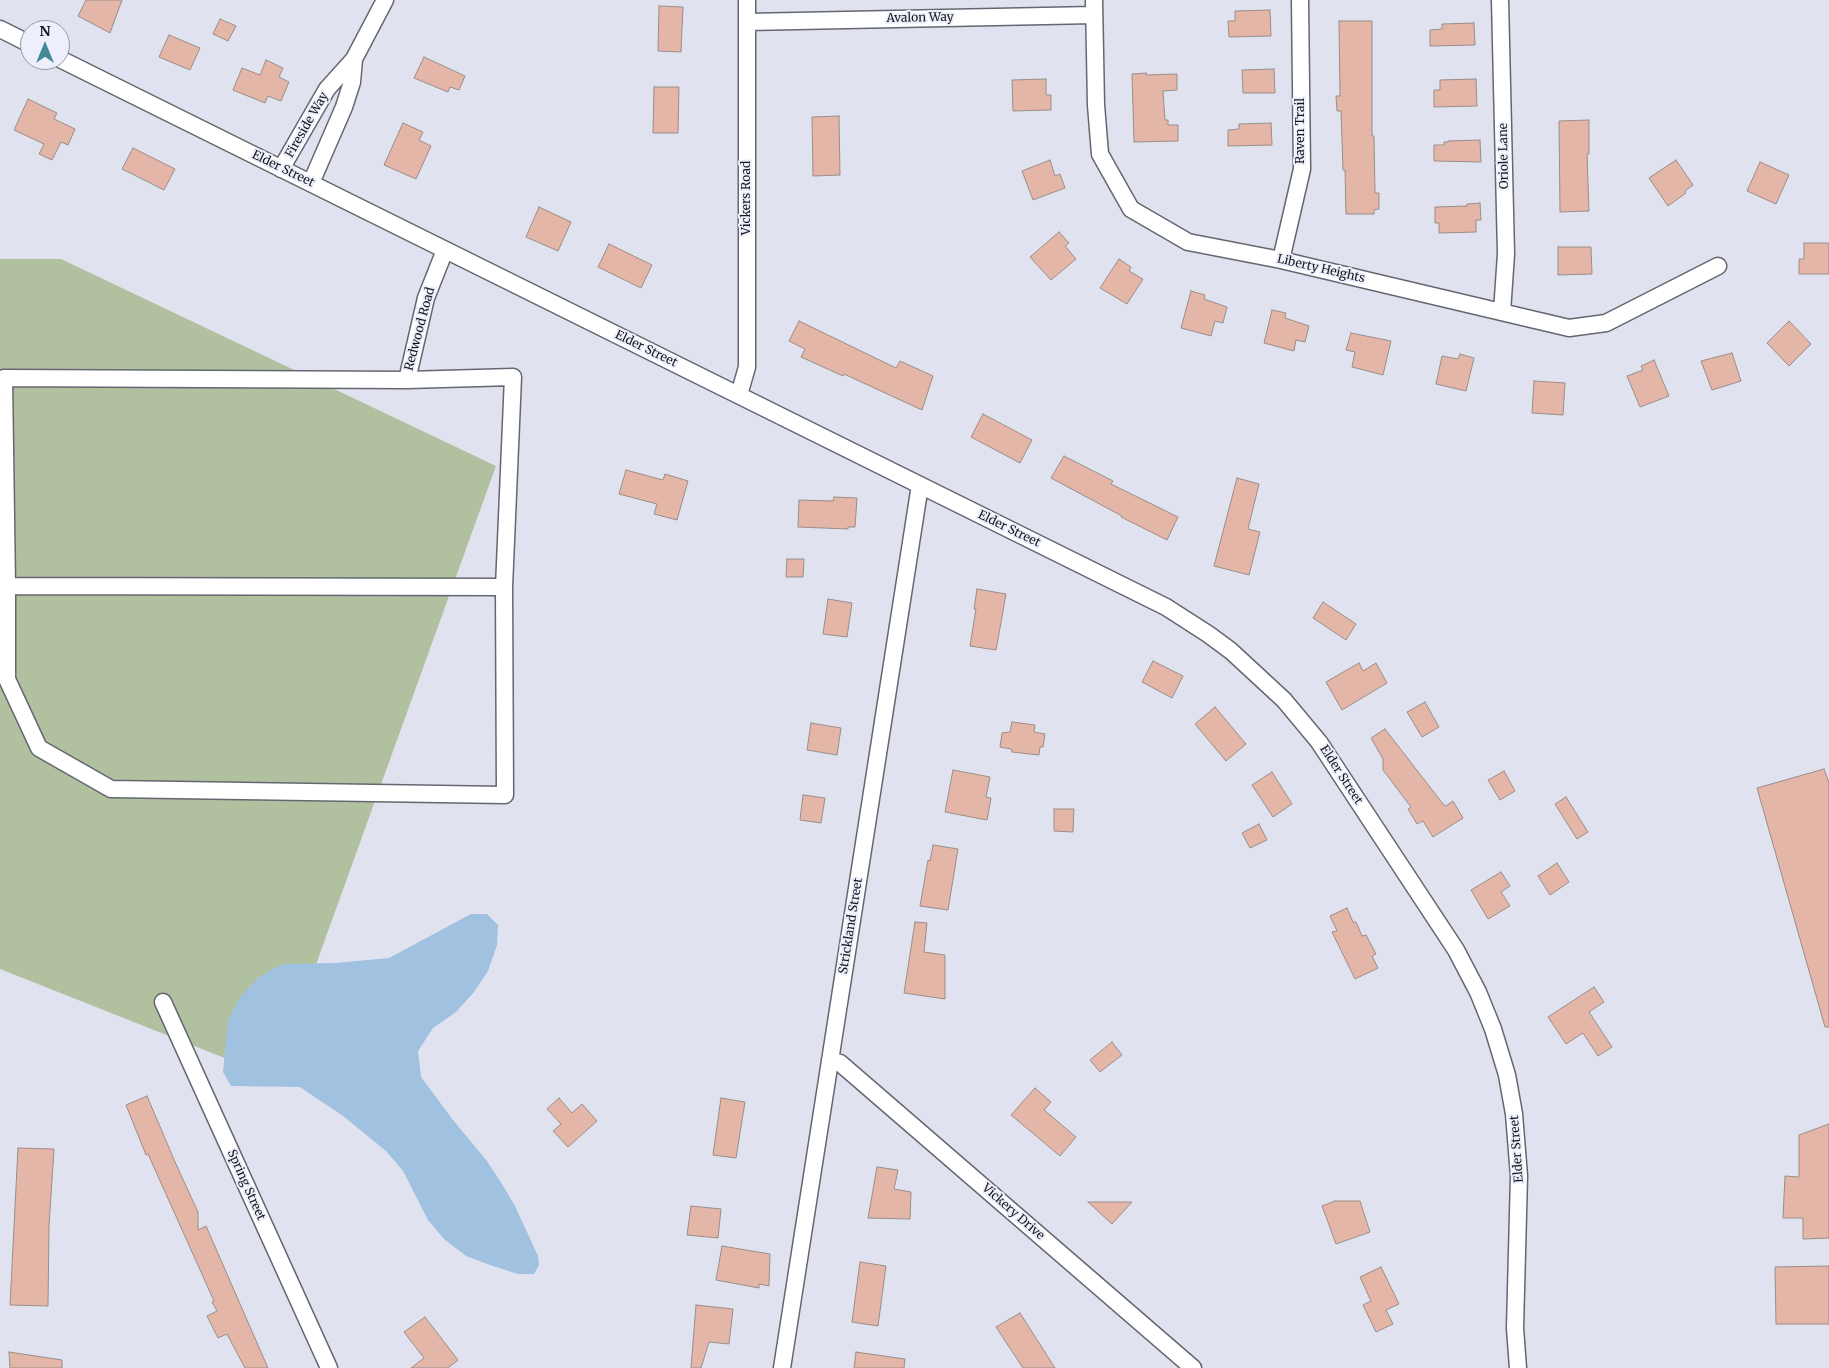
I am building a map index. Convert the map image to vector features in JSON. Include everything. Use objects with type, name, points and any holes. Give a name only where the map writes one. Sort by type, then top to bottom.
[{"type":"street","name":"Fireside Way","points":[[281,168],[327,89],[354,59],[384,0]]},
{"type":"street","name":"Vickers Road","points":[[739,395],[747,367],[747,0]]},
{"type":"street","name":"Raven Trail","points":[[1281,260],[1302,169],[1300,0]]},
{"type":"street","name":"Oriole Lane","points":[[1500,0],[1506,254],[1502,312]]},
{"type":"street","name":"Avalon Way","points":[[747,22],[1094,7]]},
{"type":"street","name":"Liberty Heights","points":[[1094,7],[1096,105],[1100,154],[1131,209],[1188,242],[1281,260],[1569,328],[1606,324],[1718,266]]},
{"type":"street","points":[[0,29],[20,39]]},
{"type":"street","name":"Fireside Way","points":[[311,183],[344,108],[352,82],[354,59]]},
{"type":"street","name":"Elder Street","points":[[70,64],[1166,607],[1231,651],[1284,700],[1319,742],[1456,950],[1478,992],[1493,1029],[1507,1074],[1514,1114],[1519,1176],[1515,1328],[1518,1368]]},
{"type":"street","name":"Redwood Road","points":[[407,380],[426,298],[445,250]]},
{"type":"street","points":[[513,377],[504,586],[505,795],[111,789],[39,748],[8,679],[4,378],[407,380],[513,377]]},
{"type":"street","name":"Strickland Street","points":[[782,1368],[920,485]]},
{"type":"street","points":[[7,586],[504,586]]},
{"type":"street","name":"Spring Street","points":[[163,1002],[329,1368]]},
{"type":"street","name":"Vickery Drive","points":[[830,1060],[840,1064],[1193,1368]]},
{"type":"green space","points":[[0,259],[61,259],[496,466],[275,1078],[0,969]]},
{"type":"water","points":[[471,914],[487,914],[498,925],[497,945],[488,971],[474,992],[456,1012],[433,1028],[418,1051],[421,1077],[487,1161],[515,1206],[538,1256],[539,1265],[534,1274],[518,1274],[466,1256],[444,1239],[428,1220],[403,1171],[386,1151],[343,1116],[300,1087],[231,1086],[223,1072],[228,1020],[240,997],[259,977],[282,964],[335,963],[389,958]]},
{"type":"building","points":[[86,0],[122,0],[110,33],[78,16]]},
{"type":"building","points":[[659,6],[683,7],[681,52],[658,51]]},
{"type":"building","points":[[1270,10],[1271,36],[1229,37],[1228,21],[1235,21],[1235,11]]},
{"type":"building","points":[[220,19],[236,26],[228,41],[213,34]]},
{"type":"building","points":[[1339,21],[1372,21],[1372,136],[1374,136],[1375,193],[1379,193],[1379,209],[1374,210],[1374,214],[1346,214],[1341,111],[1337,111],[1336,96],[1340,96]]},
{"type":"building","points":[[1474,23],[1475,45],[1430,46],[1430,30],[1442,29],[1442,24]]},
{"type":"building","points":[[169,35],[200,48],[190,70],[159,57]]},
{"type":"building","points":[[424,57],[465,76],[459,90],[450,87],[448,92],[414,78]]},
{"type":"building","points":[[266,60],[283,68],[279,77],[289,82],[281,101],[268,96],[265,103],[233,90],[242,68],[260,75]]},
{"type":"building","points":[[1274,69],[1275,93],[1243,93],[1242,70]]},
{"type":"building","points":[[1146,73],[1146,75],[1177,74],[1177,90],[1163,91],[1165,120],[1168,120],[1168,125],[1178,125],[1178,141],[1134,142],[1132,74]]},
{"type":"building","points":[[1046,79],[1046,95],[1051,95],[1051,110],[1013,111],[1012,80]]},
{"type":"building","points":[[1476,79],[1477,106],[1434,107],[1434,90],[1440,90],[1440,80]]},
{"type":"building","points":[[654,87],[679,87],[678,133],[653,133]]},
{"type":"building","points":[[28,99],[57,113],[54,119],[75,129],[68,145],[61,142],[52,160],[39,154],[44,144],[14,130]]},
{"type":"building","points":[[839,116],[840,175],[813,176],[812,117]]},
{"type":"building","points":[[1589,120],[1589,154],[1587,154],[1589,211],[1560,212],[1559,121]]},
{"type":"building","points":[[403,123],[423,132],[419,140],[431,146],[416,179],[384,165]]},
{"type":"building","points":[[1271,123],[1272,145],[1228,146],[1228,130],[1239,129],[1239,124]]},
{"type":"building","points":[[1480,140],[1481,162],[1434,161],[1434,145],[1444,145],[1444,142],[1448,141]]},
{"type":"building","points":[[133,148],[175,169],[164,190],[122,169]]},
{"type":"building","points":[[1050,160],[1055,176],[1060,174],[1065,188],[1033,200],[1022,171]]},
{"type":"building","points":[[1676,160],[1693,185],[1685,191],[1686,193],[1668,206],[1649,178]]},
{"type":"building","points":[[1760,162],[1789,175],[1776,204],[1747,191]]},
{"type":"building","points":[[1480,203],[1481,220],[1476,220],[1476,232],[1439,233],[1439,223],[1435,223],[1435,207],[1467,206],[1467,204]]},
{"type":"building","points":[[539,207],[571,222],[558,251],[526,237]]},
{"type":"building","points":[[1059,232],[1069,243],[1065,246],[1076,259],[1051,280],[1030,257]]},
{"type":"building","points":[[1804,243],[1829,243],[1829,274],[1799,274],[1799,259],[1804,259]]},
{"type":"building","points":[[609,244],[652,265],[641,288],[598,267]]},
{"type":"building","points":[[1558,247],[1591,247],[1592,274],[1558,275]]},
{"type":"building","points":[[1119,259],[1131,267],[1129,271],[1143,279],[1127,304],[1100,288]]},
{"type":"building","points":[[1191,291],[1205,295],[1204,299],[1227,307],[1223,323],[1215,321],[1211,336],[1181,328]]},
{"type":"building","points":[[1272,310],[1286,313],[1285,318],[1309,326],[1305,342],[1296,340],[1294,351],[1264,343]]},
{"type":"building","points":[[799,321],[896,368],[900,361],[933,376],[922,410],[844,374],[843,376],[801,357],[805,349],[789,341]]},
{"type":"building","points":[[1789,321],[1811,344],[1789,366],[1767,343]]},
{"type":"building","points":[[1351,333],[1391,341],[1383,375],[1352,367],[1355,352],[1346,350]]},
{"type":"building","points":[[1732,353],[1741,381],[1712,390],[1701,361]]},
{"type":"building","points":[[1460,354],[1474,358],[1466,391],[1436,384],[1442,356],[1458,359]]},
{"type":"building","points":[[1654,360],[1669,396],[1640,407],[1627,376],[1643,370],[1641,366]]},
{"type":"building","points":[[1534,381],[1565,383],[1563,415],[1532,413]]},
{"type":"building","points":[[983,414],[1032,440],[1020,463],[971,437]]},
{"type":"building","points":[[1064,456],[1113,481],[1111,484],[1178,517],[1167,540],[1051,478]]},
{"type":"building","points":[[626,470],[663,480],[665,474],[688,481],[677,520],[654,514],[657,504],[619,494]]},
{"type":"building","points":[[1237,478],[1259,484],[1248,529],[1260,532],[1249,575],[1214,566]]},
{"type":"building","points":[[834,497],[857,498],[855,527],[848,527],[848,529],[798,527],[799,500],[833,501]]},
{"type":"building","points":[[787,559],[804,559],[803,577],[786,577]]},
{"type":"building","points":[[977,589],[1006,594],[996,650],[970,646]]},
{"type":"building","points":[[828,599],[852,603],[847,637],[823,634]]},
{"type":"building","points":[[1323,602],[1356,624],[1346,640],[1313,618]]},
{"type":"building","points":[[1153,661],[1183,676],[1172,698],[1142,682]]},
{"type":"building","points":[[1359,663],[1363,671],[1376,663],[1387,683],[1342,710],[1326,682]]},
{"type":"building","points":[[1425,702],[1439,727],[1422,737],[1407,712]]},
{"type":"building","points":[[1215,707],[1246,744],[1226,761],[1195,724]]},
{"type":"building","points":[[1012,722],[1035,725],[1034,732],[1045,734],[1043,747],[1040,747],[1039,755],[1012,752],[1011,749],[1000,747],[1002,733],[1010,732]]},
{"type":"building","points":[[811,723],[841,728],[837,755],[807,750]]},
{"type":"building","points":[[1385,729],[1443,804],[1446,806],[1453,801],[1463,818],[1433,837],[1423,821],[1417,824],[1408,809],[1411,807],[1383,770],[1383,759],[1371,738]]},
{"type":"building","points":[[1824,769],[1829,783],[1829,1027],[1825,1027],[1757,788]]},
{"type":"building","points":[[953,770],[990,777],[986,797],[991,798],[987,820],[945,812]]},
{"type":"building","points":[[1504,771],[1515,791],[1500,800],[1488,780]]},
{"type":"building","points":[[1272,772],[1292,804],[1273,817],[1252,785]]},
{"type":"building","points":[[803,795],[825,798],[821,823],[800,820]]},
{"type":"building","points":[[1566,797],[1588,832],[1577,839],[1555,804]]},
{"type":"building","points":[[1054,809],[1074,809],[1073,832],[1054,831]]},
{"type":"building","points":[[1259,824],[1267,840],[1250,848],[1242,833]]},
{"type":"building","points":[[933,845],[958,849],[948,910],[920,906],[928,860],[930,861]]},
{"type":"building","points":[[1557,863],[1569,882],[1550,895],[1538,876]]},
{"type":"building","points":[[1501,872],[1510,886],[1501,892],[1510,906],[1488,919],[1471,890]]},
{"type":"building","points":[[1347,908],[1353,922],[1356,922],[1362,936],[1366,935],[1376,954],[1372,956],[1378,968],[1355,979],[1332,932],[1337,931],[1330,916]]},
{"type":"building","points":[[915,922],[927,923],[924,952],[945,955],[945,999],[904,993]]},
{"type":"building","points":[[1594,987],[1604,1002],[1589,1012],[1612,1047],[1598,1056],[1583,1033],[1566,1044],[1548,1017]]},
{"type":"building","points":[[1112,1042],[1122,1055],[1100,1072],[1090,1060]]},
{"type":"building","points":[[1035,1088],[1051,1102],[1044,1110],[1076,1137],[1060,1156],[1011,1115]]},
{"type":"building","points":[[147,1096],[198,1212],[198,1230],[206,1226],[268,1368],[245,1368],[227,1334],[218,1338],[207,1316],[217,1311],[212,1302],[214,1301],[148,1154],[146,1155],[126,1105]]},
{"type":"building","points":[[559,1098],[572,1113],[582,1104],[597,1121],[568,1147],[553,1131],[561,1124],[547,1109]]},
{"type":"building","points":[[721,1098],[745,1102],[736,1158],[713,1155]]},
{"type":"building","points":[[1829,1124],[1829,1238],[1803,1239],[1803,1218],[1783,1218],[1785,1176],[1799,1177],[1799,1135]]},
{"type":"building","points":[[18,1148],[54,1149],[49,1226],[48,1306],[10,1305]]},
{"type":"building","points":[[877,1167],[898,1170],[894,1189],[911,1192],[910,1219],[868,1218]]},
{"type":"building","points":[[1335,1201],[1360,1201],[1370,1232],[1336,1244],[1322,1206]]},
{"type":"building","points":[[1088,1202],[1132,1202],[1112,1224]]},
{"type":"building","points":[[691,1206],[721,1209],[718,1238],[687,1235]]},
{"type":"building","points":[[722,1246],[770,1254],[769,1286],[759,1284],[759,1288],[716,1280]]},
{"type":"building","points":[[860,1262],[886,1266],[878,1326],[852,1322]]},
{"type":"building","points":[[1829,1266],[1829,1324],[1776,1324],[1775,1267]]},
{"type":"building","points":[[1381,1267],[1399,1304],[1386,1310],[1393,1324],[1376,1332],[1363,1305],[1371,1301],[1360,1277]]},
{"type":"building","points":[[696,1305],[733,1309],[729,1344],[709,1342],[701,1368],[691,1368]]},
{"type":"building","points":[[1020,1313],[1055,1368],[1023,1368],[996,1327]]},
{"type":"building","points":[[425,1317],[458,1360],[448,1368],[411,1368],[424,1358],[404,1332]]},
{"type":"building","points":[[9,1352],[62,1360],[62,1368],[10,1368]]},
{"type":"building","points":[[856,1352],[905,1359],[904,1368],[854,1368]]}]
